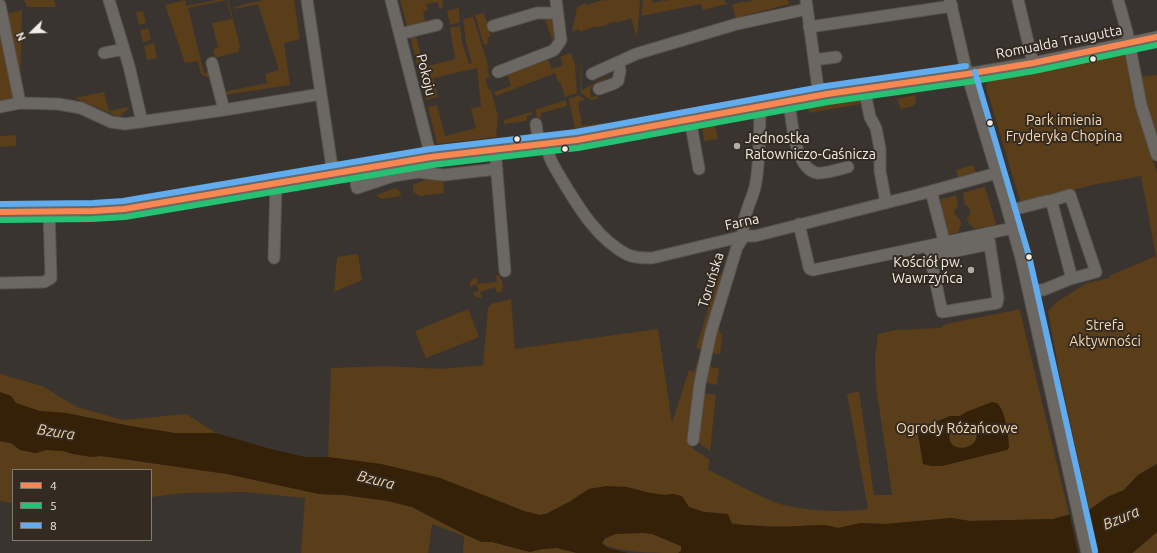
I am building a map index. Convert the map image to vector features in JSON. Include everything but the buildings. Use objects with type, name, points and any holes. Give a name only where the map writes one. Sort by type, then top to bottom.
[{"type":"street","points":[[110,0],[142,122]]},
{"type":"street","points":[[307,0],[333,174]]},
{"type":"street","name":"Pokoju","points":[[392,0],[431,157]]},
{"type":"street","points":[[498,72],[555,49],[561,40],[556,0]]},
{"type":"street","points":[[1018,0],[1033,63]]},
{"type":"street","points":[[1118,0],[1129,43],[1141,105],[1157,155]]},
{"type":"street","points":[[810,27],[951,3],[967,74],[1013,228],[1029,290],[1087,553]]},
{"type":"street","points":[[592,74],[636,54],[806,4],[819,96]]},
{"type":"street","points":[[0,5],[20,104]]},
{"type":"street","points":[[493,26],[537,13],[557,13]]},
{"type":"street","points":[[400,34],[437,25]]},
{"type":"street","name":"Romualda Traugutta","points":[[0,212],[93,211],[124,209],[431,157],[577,140],[864,88],[967,74],[1033,63],[1157,38]]},
{"type":"street","points":[[104,53],[124,49]]},
{"type":"street","points":[[814,60],[836,57]]},
{"type":"street","points":[[599,88],[618,81],[620,71],[619,62]]},
{"type":"street","points":[[212,63],[224,110]]},
{"type":"street","points":[[864,88],[870,117],[876,128],[880,149],[880,171],[886,204]]},
{"type":"street","points":[[0,107],[20,104],[58,104],[81,108],[111,122],[124,124],[224,110],[321,94]]},
{"type":"street","points":[[789,101],[797,150],[810,170],[819,173],[848,167]]},
{"type":"street","name":"Toruńska","points":[[693,440],[700,383],[711,332],[737,246],[744,236],[744,224],[755,188],[760,115],[759,107]]},
{"type":"street","points":[[690,119],[699,169]]},
{"type":"street","name":"Farna","points":[[536,124],[543,144],[558,173],[582,212],[615,247],[629,255],[638,257],[652,258],[744,236],[755,236],[799,224],[886,204],[997,173]]},
{"type":"street","points":[[495,149],[505,271]]},
{"type":"street","points":[[354,170],[357,188],[393,176],[418,172],[443,175],[497,169]]},
{"type":"street","points":[[274,258],[276,184]]},
{"type":"street","points":[[932,191],[943,237],[943,243]]},
{"type":"street","points":[[1006,204],[1009,207],[1016,209],[1070,195],[1096,272],[1070,279],[1043,290],[1029,290]]},
{"type":"street","points":[[1050,201],[1055,214],[1070,279]]},
{"type":"street","points":[[1,283],[44,282],[51,278],[49,212]]},
{"type":"street","points":[[799,224],[809,267],[813,270],[931,251],[989,239],[1013,228]]},
{"type":"street","points":[[931,251],[943,243],[989,239]]},
{"type":"street","points":[[931,251],[942,312],[997,303],[998,298],[989,239]]},
{"type":"green space","points":[[24,0],[54,0],[56,7],[27,7]]},
{"type":"green space","points":[[185,0],[186,6],[216,0],[227,0],[188,8],[204,73],[212,71],[217,96],[214,97],[209,78],[201,74],[198,61],[185,63],[165,5]]},
{"type":"green space","points":[[227,0],[240,46],[238,52],[215,58],[213,50],[218,47],[212,23],[232,19]]},
{"type":"green space","points":[[263,0],[294,0],[300,39],[284,43],[290,85],[224,95],[223,92],[267,83],[265,74],[279,70],[258,4],[235,9],[234,7]]},
{"type":"green space","points":[[400,0],[442,0],[443,8],[439,9],[438,2],[426,4],[428,10],[423,12],[426,26],[408,30]]},
{"type":"green space","points":[[602,0],[640,0],[637,37],[631,18],[617,23],[616,21],[597,28],[596,26],[580,32],[579,29],[572,32],[577,7],[586,3],[587,5]]},
{"type":"green space","points":[[643,0],[652,0],[653,3],[664,0],[724,0],[727,4],[703,10],[701,4],[641,16]]},
{"type":"green space","points":[[754,0],[788,0],[789,4],[736,18],[732,5],[744,1],[745,3]]},
{"type":"green space","points":[[459,8],[460,22],[450,25],[447,11]]},
{"type":"green space","points":[[22,10],[20,94],[6,14]]},
{"type":"green space","points":[[143,11],[146,23],[139,25],[136,12]]},
{"type":"green space","points":[[484,13],[491,36],[487,38],[488,44],[484,45],[475,15]]},
{"type":"green space","points":[[0,14],[14,96],[12,99],[0,101]]},
{"type":"green space","points":[[554,15],[557,38],[554,45],[545,20],[548,19],[548,16]]},
{"type":"green space","points":[[473,17],[489,68],[487,69],[490,77],[485,79],[489,90],[491,90],[498,116],[496,137],[437,144],[428,107],[437,105],[445,136],[476,128],[471,109],[481,106],[477,68],[433,78],[438,97],[426,100],[410,37],[416,36],[424,67],[455,59],[450,28],[460,26],[462,42],[469,64],[472,63],[466,42],[463,19]]},
{"type":"green space","points":[[148,28],[151,40],[143,42],[140,30]]},
{"type":"green space","points":[[154,43],[157,58],[147,60],[144,46]]},
{"type":"green space","points":[[571,53],[575,65],[577,93],[565,97],[555,73],[496,96],[494,92],[511,86],[508,73],[547,57],[552,69],[563,65],[560,57]]},
{"type":"green space","points":[[1123,53],[1125,55],[1132,95],[1157,173],[1157,464],[1138,475],[1124,490],[1089,510],[1059,371],[1048,311],[1055,303],[1087,283],[1110,278],[1109,276],[1156,256],[1141,176],[1092,185],[1021,204],[986,87],[988,82],[994,77]]},
{"type":"green space","points":[[580,66],[582,90],[616,72],[590,88],[591,98],[597,95],[598,99],[591,100],[581,93]]},
{"type":"green space","points":[[1157,75],[1157,144],[1147,111],[1140,77]]},
{"type":"green space","points":[[947,83],[947,86],[945,87],[896,96],[896,93],[911,88]]},
{"type":"green space","points":[[104,92],[109,111],[129,108],[119,117],[75,98]]},
{"type":"green space","points":[[579,95],[585,100],[578,102],[582,126],[602,123],[602,125],[575,130],[569,99]]},
{"type":"green space","points":[[915,95],[916,102],[913,106],[901,109],[897,99]]},
{"type":"green space","points":[[860,99],[860,104],[809,113],[808,108]]},
{"type":"green space","points":[[566,100],[567,106],[541,113],[542,117],[537,117],[535,110]]},
{"type":"green space","points":[[531,112],[532,115],[527,115],[527,121],[504,124],[504,120]]},
{"type":"green space","points":[[715,125],[718,139],[704,141],[702,127]]},
{"type":"green space","points":[[16,135],[16,146],[0,147],[0,136]]},
{"type":"green space","points":[[973,165],[976,173],[958,178],[956,170]]},
{"type":"green space","points":[[432,177],[443,178],[444,193],[420,196],[413,192],[413,185]]},
{"type":"green space","points":[[983,187],[985,188],[996,223],[995,225],[974,229],[969,224],[967,218],[970,214],[970,209],[965,205],[963,193]]},
{"type":"green space","points":[[396,188],[400,191],[401,196],[381,199],[376,195]]},
{"type":"green space","points":[[956,195],[958,206],[955,213],[960,220],[961,225],[959,232],[947,235],[938,200]]},
{"type":"green space","points":[[358,254],[362,280],[334,292],[337,257]]},
{"type":"green space","points":[[719,274],[722,275],[708,322],[704,347],[700,349],[696,348]]},
{"type":"green space","points":[[496,275],[500,277],[502,281],[501,292],[497,293],[495,287],[480,292],[482,298],[476,297],[473,293],[479,290],[476,284],[470,287],[472,279],[477,278],[478,284],[497,282]]},
{"type":"green space","name":"Ogrody Różańcowe","points":[[511,299],[515,349],[658,329],[672,423],[689,370],[694,372],[698,360],[701,357],[690,443],[693,449],[709,459],[708,470],[774,502],[808,509],[834,511],[868,509],[847,394],[859,391],[874,495],[892,495],[876,386],[875,358],[878,334],[896,330],[940,328],[946,324],[1021,309],[1020,311],[1069,514],[1053,519],[970,521],[951,518],[886,524],[861,523],[838,528],[825,525],[794,527],[744,525],[732,523],[720,513],[704,512],[689,507],[673,494],[665,495],[650,493],[627,487],[589,489],[546,514],[539,515],[524,511],[440,478],[381,464],[328,457],[331,368],[386,366],[442,369],[483,365],[488,308],[491,304]]},
{"type":"green space","points":[[468,309],[479,337],[426,358],[415,331]]},
{"type":"green space","points":[[717,326],[722,336],[720,354],[711,353]]},
{"type":"green space","points":[[709,366],[719,369],[717,385],[706,383]]},
{"type":"green space","points":[[0,374],[42,386],[77,407],[123,420],[186,414],[216,433],[175,433],[130,426],[66,413],[40,411],[16,403],[11,396],[0,392]]},
{"type":"green space","points":[[703,393],[716,395],[710,451],[698,442]]},
{"type":"green space","points":[[0,441],[11,443],[20,450],[36,453],[46,450],[63,451],[92,457],[101,456],[227,474],[319,494],[344,495],[388,501],[412,507],[482,542],[492,542],[530,552],[542,549],[557,548],[577,553],[463,553],[464,536],[432,524],[428,553],[301,553],[305,498],[244,492],[184,493],[152,497],[152,469],[12,469],[12,503],[0,501]]},
{"type":"green space","points":[[1157,532],[1157,553],[1133,553]]},
{"type":"green space","points":[[615,534],[652,534],[681,546],[681,552],[639,552],[619,549],[602,544],[610,536]]},
{"type":"water","name":"Bzura","points":[[0,392],[11,396],[16,403],[40,411],[66,413],[130,426],[175,433],[216,433],[267,448],[305,457],[328,457],[381,464],[440,478],[524,511],[539,515],[546,514],[589,489],[606,486],[627,487],[650,493],[682,496],[689,507],[704,512],[728,514],[732,524],[744,525],[773,527],[825,525],[838,528],[861,523],[886,524],[951,518],[970,521],[1053,519],[1089,510],[1107,497],[1124,490],[1138,475],[1157,464],[1157,532],[1132,553],[678,553],[681,551],[681,546],[652,534],[644,533],[616,534],[605,538],[602,543],[608,548],[628,553],[577,553],[557,548],[542,549],[530,552],[492,542],[482,542],[412,507],[388,501],[344,495],[319,494],[227,474],[130,460],[101,456],[92,457],[63,451],[46,450],[36,453],[20,450],[11,443],[0,441]]},
{"type":"water","points":[[992,402],[997,403],[1000,406],[1004,417],[1009,448],[1007,450],[942,466],[923,464],[918,434],[920,428],[950,416],[960,416],[966,412]],"holes":[[[963,422],[972,425],[976,434],[975,441],[964,448],[957,447],[951,443],[950,436],[953,426]]]},
{"type":"pier","points":[[1089,508],[1099,553],[1078,553],[1069,513]]},
{"type":"transit line","name":"4","points":[[0,212],[93,211],[124,209],[431,157],[577,140],[827,94],[1033,63],[1157,37]]},
{"type":"transit line","name":"5","points":[[0,220],[93,219],[125,217],[432,165],[578,148],[828,102],[1034,71],[1157,45]]},
{"type":"transit line","name":"8","points":[[0,204],[93,203],[123,201],[430,149],[576,132],[826,86],[966,66]]},
{"type":"transit line","name":"8","points":[[975,72],[1029,256],[1095,551]]},
{"type":"place","name":"Jednostka Ratowniczo-Gaśnicza","points":[[737,146]]},
{"type":"place","name":"Kościół pw. Wawrzyńca","points":[[971,270]]},
{"type":"park label","name":"Park imienia Fryderyka Chopina","points":[[1064,128]]},
{"type":"park label","name":"Strefa Aktywności","points":[[1105,334]]}]
